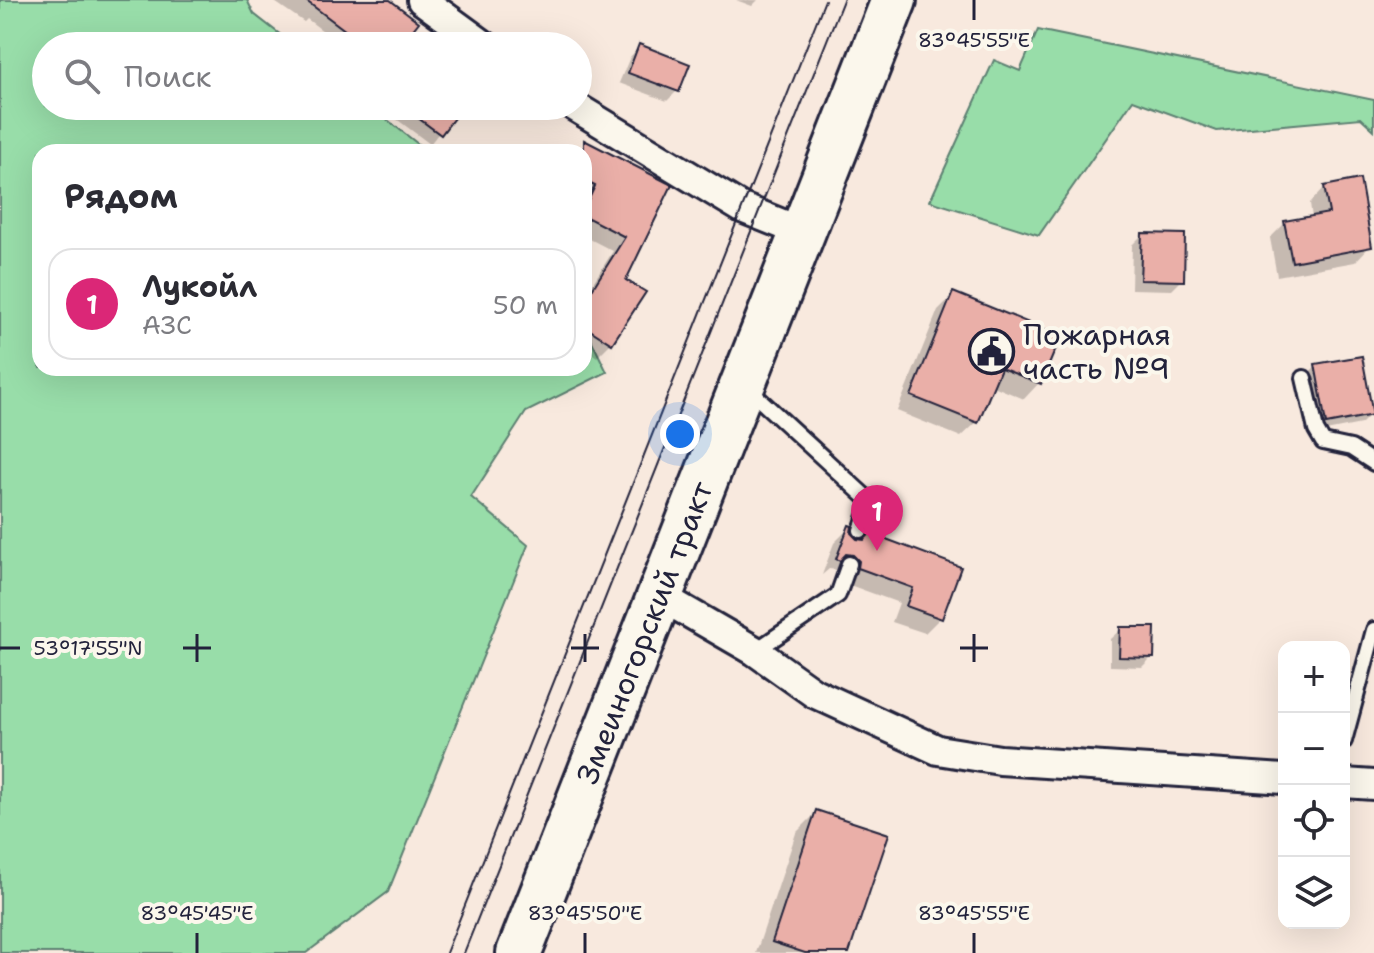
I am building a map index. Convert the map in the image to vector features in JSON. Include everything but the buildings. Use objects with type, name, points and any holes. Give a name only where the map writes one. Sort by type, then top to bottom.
[{"type":"highway","name":"Змеиногорский тракт","points":[[519,953],[894,0]]},
{"type":"street","points":[[422,0],[466,32]]},
{"type":"street","points":[[592,117],[742,208],[802,232]]},
{"type":"street","points":[[660,596],[755,651],[814,693],[938,750],[1000,760],[1278,779]]},
{"type":"street","points":[[1350,783],[1374,785]]},
{"type":"lane","points":[[1304,378],[1316,430],[1323,442],[1351,448],[1374,463]]},
{"type":"lane","points":[[743,384],[871,502],[861,530]]},
{"type":"lane","points":[[755,651],[838,595],[849,564]]},
{"type":"lane","points":[[1350,719],[1374,630]]},
{"type":"green space","points":[[0,0],[247,0],[254,14],[277,32],[32,32],[32,120],[388,120],[418,144],[32,144],[32,376],[592,376],[592,341],[607,372],[526,412],[471,497],[528,545],[388,892],[306,953],[0,953]]},
{"type":"green space","points":[[1038,30],[1374,100],[1374,130],[1361,118],[1217,131],[1133,100],[1039,235],[930,201],[994,60],[1020,71]]},
{"type":"tram line","points":[[446,953],[825,0]]},
{"type":"tram line","points":[[464,953],[843,0]]},
{"type":"place","name":"Пожарная часть №9","points":[[992,352]]},
{"type":"place","name":"Лукойл","points":[[877,551]]}]
